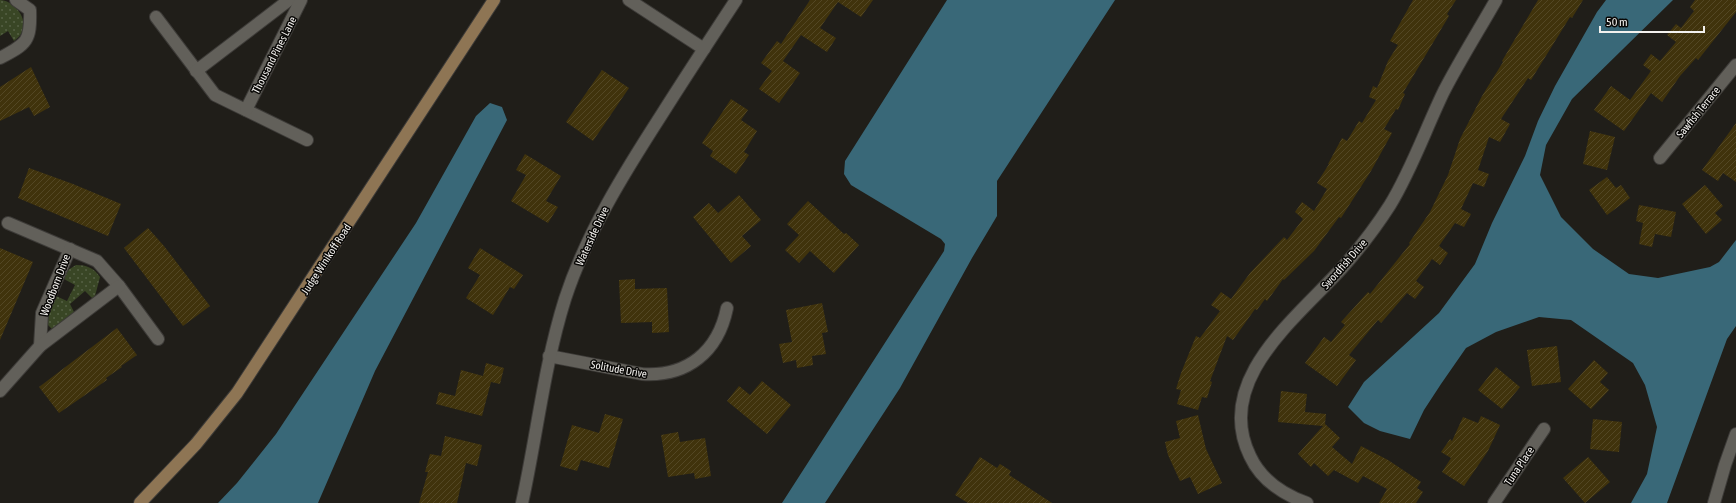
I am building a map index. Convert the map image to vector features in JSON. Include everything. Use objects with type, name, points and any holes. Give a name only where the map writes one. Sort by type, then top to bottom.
[{"type":"street","points":[[0,58],[21,47],[31,30],[30,10],[16,0]]},
{"type":"street","name":"Thousand Pines Lane","points":[[196,71],[289,0]]},
{"type":"street","name":"Thousand Pines Lane","points":[[246,110],[301,0]]},
{"type":"street","name":"Judge Winikoff Road","points":[[140,503],[196,444],[237,393],[494,0]]},
{"type":"street","points":[[629,0],[704,49]]},
{"type":"street","name":"Waterside Drive","points":[[522,503],[532,457],[540,400],[549,356],[566,298],[582,255],[601,214],[623,174],[736,0]]},
{"type":"street","name":"Swordfish Drive","points":[[1307,503],[1276,488],[1254,465],[1245,446],[1240,425],[1241,404],[1246,383],[1272,345],[1292,320],[1342,268],[1369,235],[1390,204],[1411,166],[1444,91],[1496,0]]},
{"type":"street","points":[[156,17],[215,95],[307,140]]},
{"type":"street","name":"Sawfish Terrace","points":[[1660,158],[1736,65]]},
{"type":"street","name":"Woodborn Drive","points":[[8,223],[97,261],[119,286],[158,339]]},
{"type":"street","name":"Woodborn Drive","points":[[40,346],[42,313],[70,249]]},
{"type":"street","points":[[0,390],[40,346],[119,286]]},
{"type":"street","name":"Solitude Drive","points":[[549,356],[642,374],[652,375],[672,372],[681,369],[698,359],[712,345],[721,328],[727,308]]},
{"type":"street","name":"Tuna Place","points":[[1494,503],[1544,429]]},
{"type":"street","points":[[1714,503],[1736,434]]},
{"type":"green space","points":[[0,0],[14,6],[21,14],[23,19],[24,24],[20,36],[14,41],[8,31],[0,36]]},
{"type":"green space","points":[[76,265],[90,268],[100,277],[94,300],[85,291],[70,304],[75,314],[55,329],[52,329],[46,323],[56,296],[67,301],[75,285],[64,279],[68,270]]},
{"type":"water","points":[[947,0],[1115,0],[997,181],[997,216],[900,388],[825,503],[782,503],[944,251],[945,244],[941,239],[851,185],[844,174],[845,161]]},
{"type":"water","points":[[1606,0],[1673,0],[1572,99],[1546,145],[1540,175],[1561,217],[1593,249],[1629,274],[1658,278],[1710,267],[1719,262],[1736,240],[1736,326],[1727,339],[1667,503],[1631,503],[1647,474],[1657,427],[1645,385],[1633,363],[1571,320],[1539,317],[1496,332],[1466,348],[1424,410],[1410,439],[1380,431],[1364,423],[1348,407],[1364,382],[1439,313],[1475,264],[1492,223],[1525,156],[1538,121],[1555,86],[1597,12]]},
{"type":"water","points":[[490,103],[502,107],[507,120],[375,371],[318,503],[218,503],[237,483],[276,434],[416,223],[476,116]]},
{"type":"building","points":[[810,0],[873,0],[861,17],[838,2],[820,28],[836,38],[827,52],[801,35],[783,61],[800,73],[779,103],[759,89],[772,71],[761,63],[777,41],[781,44]]},
{"type":"building","points":[[1413,0],[1456,0],[1447,14],[1449,16],[1403,93],[1405,94],[1398,110],[1396,109],[1384,129],[1392,133],[1371,171],[1341,218],[1339,217],[1314,251],[1284,280],[1283,279],[1267,301],[1265,299],[1257,310],[1255,309],[1233,340],[1227,336],[1210,381],[1212,382],[1207,398],[1202,397],[1198,410],[1177,404],[1181,390],[1176,389],[1196,336],[1200,338],[1220,311],[1211,305],[1221,292],[1231,299],[1250,273],[1284,237],[1287,240],[1303,219],[1295,212],[1302,202],[1314,211],[1327,189],[1317,183],[1329,164],[1342,138],[1347,141],[1359,121],[1362,123],[1376,100],[1369,97],[1373,86],[1377,88],[1388,61],[1398,45],[1390,41]]},
{"type":"building","points":[[1538,0],[1583,0],[1572,18],[1570,17],[1531,80],[1528,78],[1501,119],[1510,124],[1500,142],[1489,137],[1478,170],[1489,174],[1484,187],[1473,183],[1461,209],[1471,214],[1464,227],[1455,223],[1439,246],[1448,253],[1440,265],[1432,259],[1416,281],[1424,287],[1415,299],[1407,293],[1381,323],[1378,320],[1349,355],[1356,360],[1337,386],[1305,363],[1324,337],[1331,342],[1345,325],[1341,322],[1368,292],[1370,294],[1410,244],[1409,243],[1430,212],[1448,175],[1460,139],[1482,96]]},
{"type":"building","points":[[1695,0],[1736,0],[1736,12],[1698,60],[1696,58],[1680,76],[1662,102],[1651,93],[1624,131],[1594,110],[1611,86],[1630,100],[1651,71],[1643,65],[1651,54],[1660,61],[1676,42],[1667,35],[1676,24],[1681,28],[1694,11],[1690,7]]},
{"type":"building","points":[[31,67],[50,107],[34,116],[29,107],[0,121],[0,87]]},
{"type":"building","points":[[602,70],[629,88],[593,141],[566,122]]},
{"type":"building","points":[[731,99],[748,110],[741,120],[757,131],[744,152],[749,155],[736,174],[710,156],[713,151],[702,143]]},
{"type":"building","points":[[1736,123],[1736,182],[1723,173],[1718,181],[1702,170]]},
{"type":"building","points":[[1590,131],[1615,137],[1607,170],[1583,164]]},
{"type":"building","points":[[525,154],[561,176],[546,201],[558,207],[548,223],[511,201],[526,175],[516,170]]},
{"type":"building","points":[[29,168],[121,204],[108,236],[18,198]]},
{"type":"building","points":[[1607,177],[1616,188],[1621,185],[1630,198],[1607,215],[1589,190]]},
{"type":"building","points":[[1705,185],[1723,206],[1715,213],[1722,220],[1706,234],[1682,204]]},
{"type":"building","points":[[739,195],[761,220],[742,236],[751,246],[731,263],[693,217],[709,203],[718,213]]},
{"type":"building","points":[[808,201],[844,234],[846,233],[859,245],[834,273],[810,251],[799,263],[785,250],[799,235],[787,224]]},
{"type":"building","points":[[1639,205],[1676,212],[1671,237],[1655,234],[1652,247],[1639,244],[1643,223],[1636,221]]},
{"type":"building","points":[[148,228],[164,246],[210,306],[183,326],[124,248]]},
{"type":"building","points":[[0,248],[33,262],[0,340]]},
{"type":"building","points":[[480,248],[523,275],[514,289],[510,287],[493,315],[466,298],[480,275],[468,268]]},
{"type":"building","points":[[635,279],[635,289],[667,288],[669,332],[652,333],[652,322],[621,323],[619,280]]},
{"type":"building","points":[[822,303],[828,332],[822,333],[826,354],[812,356],[813,365],[797,368],[796,360],[783,363],[779,344],[792,342],[786,310]]},
{"type":"building","points":[[117,328],[137,355],[106,378],[107,380],[59,413],[39,387]]},
{"type":"building","points":[[1557,346],[1561,382],[1532,386],[1527,350]]},
{"type":"building","points":[[1594,360],[1608,373],[1600,382],[1609,390],[1591,409],[1568,389]]},
{"type":"building","points":[[486,363],[504,368],[500,384],[491,382],[482,416],[436,404],[439,392],[455,396],[461,370],[483,376]]},
{"type":"building","points":[[1496,367],[1520,387],[1502,409],[1478,390]]},
{"type":"building","points":[[762,381],[791,405],[767,434],[727,401],[739,386],[750,395]]},
{"type":"building","points":[[1281,391],[1307,394],[1305,412],[1326,414],[1325,424],[1340,438],[1332,447],[1352,464],[1361,446],[1388,460],[1421,482],[1417,488],[1423,492],[1416,503],[1379,503],[1387,489],[1363,476],[1358,483],[1334,470],[1328,476],[1314,463],[1311,467],[1298,454],[1323,426],[1278,422]]},
{"type":"building","points":[[605,414],[623,419],[609,468],[581,460],[577,471],[560,466],[572,425],[599,433]]},
{"type":"building","points":[[1198,415],[1206,449],[1222,483],[1198,494],[1190,477],[1180,481],[1168,455],[1165,442],[1180,438],[1176,421]]},
{"type":"building","points":[[1481,416],[1500,425],[1488,451],[1464,486],[1442,472],[1451,458],[1441,452],[1450,439],[1452,441],[1463,417],[1478,423]]},
{"type":"building","points":[[1593,419],[1622,422],[1619,452],[1590,449]]},
{"type":"building","points":[[678,432],[680,442],[705,438],[711,476],[695,479],[694,473],[668,477],[661,435]]},
{"type":"building","points":[[445,436],[482,445],[477,466],[466,463],[457,503],[419,503],[428,472],[425,472],[430,454],[441,456]]},
{"type":"building","points":[[980,457],[997,468],[1000,464],[1011,471],[1009,475],[1052,503],[968,503],[955,495]]},
{"type":"building","points":[[1588,457],[1610,482],[1585,503],[1563,478]]}]
